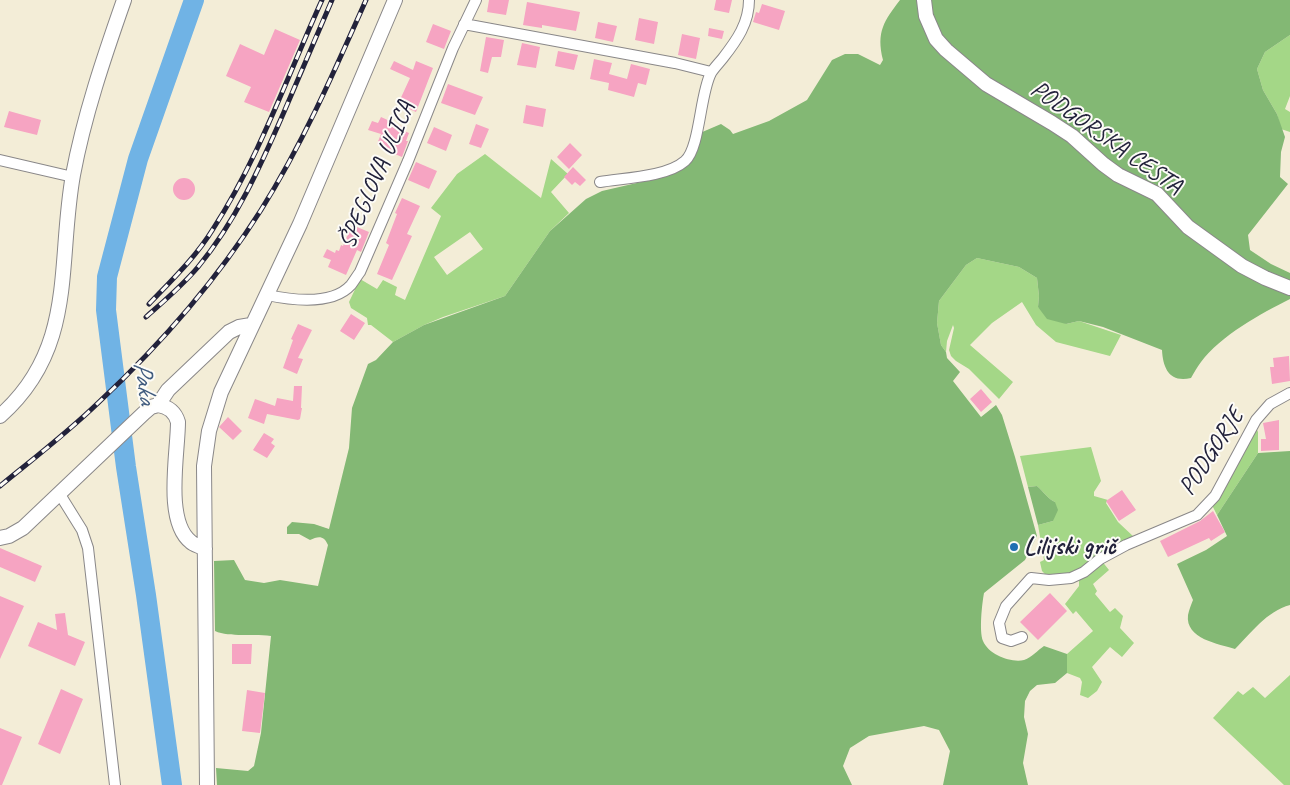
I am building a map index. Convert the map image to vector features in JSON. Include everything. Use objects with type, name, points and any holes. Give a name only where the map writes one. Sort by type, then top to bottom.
[{"type":"street","points":[[0,416],[20,395],[35,375],[53,334],[61,299],[73,177],[82,135],[108,45],[124,0]]},
{"type":"street","points":[[207,785],[204,466],[209,431],[221,392],[307,206],[394,0]]},
{"type":"street","name":"ŠPEGLOVA ULICA","points":[[267,294],[299,300],[330,297],[337,295],[351,285],[360,272],[464,24],[476,0]]},
{"type":"street","points":[[600,182],[659,173],[674,168],[687,160],[695,141],[711,72],[740,35],[749,10],[749,0]]},
{"type":"street","name":"PODGORSKA CESTA","points":[[924,0],[926,16],[936,39],[951,55],[986,84],[1059,127],[1118,175],[1157,194],[1188,227],[1242,266],[1290,288]]},
{"type":"street","points":[[464,24],[675,63],[711,72]]},
{"type":"street","points":[[0,160],[73,177]]},
{"type":"street","points":[[158,405],[168,390],[229,332],[239,327],[251,325]]},
{"type":"street","name":"PODGORJE","points":[[1022,637],[1011,641],[1002,638],[999,623],[1006,606],[1031,578],[1049,580],[1071,578],[1084,572],[1100,559],[1126,545],[1197,515],[1215,496],[1256,420],[1270,404],[1290,393]]},
{"type":"street","points":[[0,538],[23,528],[144,413],[151,407],[158,405],[172,411],[178,422],[174,492],[176,516],[181,531],[191,542],[205,548]]},
{"type":"street","points":[[59,493],[82,530],[88,548],[115,785]]},
{"type":"green space","points":[[900,0],[1290,0],[1290,35],[1265,52],[1257,69],[1263,90],[1277,114],[1285,137],[1281,152],[1280,177],[1288,184],[1248,235],[1250,250],[1271,264],[1290,273],[1290,299],[1230,334],[1209,352],[1191,378],[1184,379],[1169,373],[1164,363],[1162,350],[1103,327],[1079,321],[1066,324],[1047,319],[1038,307],[1037,278],[1019,267],[977,258],[966,265],[939,301],[937,323],[941,345],[946,352],[947,358],[960,372],[953,381],[981,417],[996,405],[1002,415],[1037,536],[1025,560],[984,593],[981,624],[983,641],[995,654],[1019,661],[1032,656],[1044,646],[1067,654],[1067,673],[1055,683],[1037,685],[1030,691],[1025,701],[1024,717],[1028,734],[1023,763],[1028,785],[943,785],[950,751],[939,730],[924,726],[869,736],[850,748],[843,766],[852,785],[217,785],[216,768],[248,771],[254,766],[261,733],[271,636],[235,635],[215,631],[214,561],[234,560],[245,580],[264,583],[280,580],[318,586],[328,545],[325,539],[320,537],[310,540],[299,534],[287,534],[287,527],[292,522],[314,524],[329,529],[349,448],[352,408],[368,364],[376,360],[393,342],[424,325],[505,296],[550,231],[586,199],[602,191],[677,172],[690,161],[700,133],[721,124],[733,134],[769,121],[807,100],[832,60],[845,54],[858,54],[880,65],[883,60],[880,42],[883,27]]},
{"type":"green space","points":[[1290,35],[1290,96],[1285,109],[1290,112],[1290,132],[1281,129],[1277,114],[1263,90],[1257,69],[1265,52]]},
{"type":"green space","points":[[485,154],[541,198],[551,159],[568,174],[551,192],[569,213],[550,231],[505,296],[443,317],[393,342],[371,325],[368,325],[367,318],[351,308],[349,302],[360,279],[377,289],[383,280],[397,287],[395,295],[405,300],[441,216],[431,208],[457,174]],"holes":[[[470,232],[483,249],[447,275],[434,257]]]},
{"type":"green space","points":[[977,258],[1019,267],[1037,278],[1038,307],[1066,324],[1079,321],[1121,335],[1110,356],[1056,342],[1036,325],[1022,302],[992,323],[970,345],[1013,382],[999,399],[969,369],[951,356],[949,350],[953,325],[947,341],[946,352],[941,345],[937,323],[939,301],[966,265]]},
{"type":"green space","points":[[1255,425],[1258,432],[1258,453],[1217,515],[1212,505]]},
{"type":"green space","points":[[1091,447],[1101,481],[1094,492],[1094,496],[1108,500],[1106,503],[1118,522],[1135,538],[1063,577],[1047,576],[1042,571],[1040,562],[1044,560],[1038,525],[1053,521],[1055,502],[1037,486],[1028,487],[1020,456]]},
{"type":"green space","points":[[1290,451],[1290,605],[1267,617],[1235,649],[1204,639],[1192,630],[1189,623],[1188,615],[1193,600],[1177,564],[1206,550],[1227,536],[1217,515],[1258,453]]},
{"type":"green space","points":[[1037,486],[1055,502],[1058,510],[1053,521],[1038,525],[1028,487]]},
{"type":"green space","points":[[1101,560],[1109,570],[1093,584],[1097,591],[1095,594],[1110,612],[1115,608],[1123,616],[1120,628],[1134,643],[1122,657],[1110,647],[1092,667],[1102,682],[1097,691],[1088,698],[1080,695],[1082,682],[1080,678],[1067,673],[1067,654],[1093,631],[1076,611],[1073,614],[1065,604],[1079,586],[1079,579]]},
{"type":"green space","points":[[1290,675],[1290,785],[1284,785],[1213,718],[1238,691],[1243,695],[1253,687],[1265,698]]},
{"type":"building","points":[[489,0],[509,0],[506,15],[487,12]]},
{"type":"building","points":[[716,0],[732,0],[729,13],[714,10]]},
{"type":"building","points":[[527,2],[580,12],[576,31],[542,25],[542,28],[523,25]]},
{"type":"building","points":[[762,4],[785,11],[779,30],[753,22],[756,12],[759,13]]},
{"type":"building","points":[[639,18],[658,22],[654,44],[635,40]]},
{"type":"building","points":[[598,22],[617,26],[613,42],[595,38]]},
{"type":"building","points":[[433,24],[451,31],[444,49],[426,42]]},
{"type":"building","points":[[709,28],[724,31],[722,39],[708,36]]},
{"type":"building","points":[[275,29],[300,40],[269,112],[244,102],[251,87],[226,76],[240,44],[264,55]]},
{"type":"building","points":[[682,34],[700,38],[696,59],[678,55]]},
{"type":"building","points":[[486,37],[504,40],[501,57],[492,57],[488,73],[480,71]]},
{"type":"building","points":[[522,43],[540,47],[536,68],[517,65]]},
{"type":"building","points":[[558,51],[578,55],[574,70],[555,66]]},
{"type":"building","points":[[594,59],[612,63],[609,74],[627,79],[631,64],[650,69],[646,85],[638,83],[634,97],[608,90],[609,83],[590,79]]},
{"type":"building","points":[[394,61],[413,70],[416,61],[433,68],[416,112],[398,104],[410,78],[390,69]]},
{"type":"building","points":[[448,84],[483,97],[475,115],[441,103]]},
{"type":"building","points":[[526,105],[546,109],[543,127],[523,123]]},
{"type":"building","points":[[9,111],[41,120],[37,135],[4,127]]},
{"type":"building","points":[[381,117],[403,127],[402,130],[409,133],[402,157],[385,150],[386,147],[377,144],[381,134],[368,130],[372,121],[378,123]]},
{"type":"building","points":[[476,124],[489,129],[481,148],[469,144]]},
{"type":"building","points":[[434,127],[452,135],[446,151],[427,143]]},
{"type":"building","points":[[570,143],[582,155],[569,169],[557,157]]},
{"type":"building","points":[[416,162],[437,171],[429,189],[408,180]]},
{"type":"building","points":[[573,167],[586,180],[580,186],[575,182],[572,185],[564,177]]},
{"type":"building","points":[[184,178],[194,185],[195,189],[188,199],[184,200],[174,193],[173,189],[180,179]]},
{"type":"building","points":[[402,198],[420,206],[407,234],[412,236],[392,280],[377,274],[389,245],[386,243],[397,214],[395,213]]},
{"type":"building","points":[[352,225],[369,232],[361,252],[357,250],[346,275],[328,267],[331,260],[323,257],[327,249],[335,253],[336,250],[339,251]]},
{"type":"building","points":[[351,314],[365,323],[354,340],[340,331]]},
{"type":"building","points":[[298,324],[312,330],[298,358],[303,359],[297,374],[283,368],[293,340],[291,339]]},
{"type":"building","points":[[1289,356],[1290,381],[1272,384],[1270,367],[1274,367],[1273,358]]},
{"type":"building","points":[[294,386],[302,386],[300,419],[267,414],[264,424],[248,418],[255,399],[275,406],[277,398],[293,401]]},
{"type":"building","points":[[981,389],[992,402],[981,412],[970,399]]},
{"type":"building","points":[[228,417],[242,431],[233,440],[219,427]]},
{"type":"building","points":[[1279,420],[1279,450],[1261,451],[1261,439],[1266,439],[1263,423]]},
{"type":"building","points":[[264,433],[274,439],[271,443],[275,446],[267,458],[253,450]]},
{"type":"building","points":[[1122,490],[1136,510],[1119,521],[1106,501]]},
{"type":"building","points":[[1213,511],[1225,532],[1211,541],[1209,538],[1168,557],[1160,541],[1200,521]]},
{"type":"building","points":[[0,548],[42,566],[35,582],[0,567]]},
{"type":"building","points":[[1050,593],[1067,611],[1038,640],[1020,622]]},
{"type":"building","points":[[0,596],[24,606],[0,659]]},
{"type":"building","points":[[65,613],[68,635],[85,642],[75,666],[28,646],[38,622],[57,630],[55,614]]},
{"type":"building","points":[[232,644],[252,644],[251,664],[232,664]]},
{"type":"building","points":[[61,689],[83,699],[60,754],[38,744]]},
{"type":"building","points":[[247,690],[265,693],[260,733],[242,731]]},
{"type":"building","points":[[0,728],[22,737],[2,785],[0,785]]},
{"type":"waterway","name":"Paka","points":[[172,785],[126,467],[106,310],[107,277],[138,159],[194,0]]},
{"type":"railway","points":[[149,304],[199,249],[245,174],[272,117],[322,0]]},
{"type":"railway","points":[[146,317],[198,267],[236,212],[266,153],[332,0]]},
{"type":"railway","points":[[0,486],[50,446],[121,381],[186,311],[225,262],[261,210],[291,159],[330,80],[366,0]]},
{"type":"place","name":"Lilijski grič","points":[[1014,547]]}]
